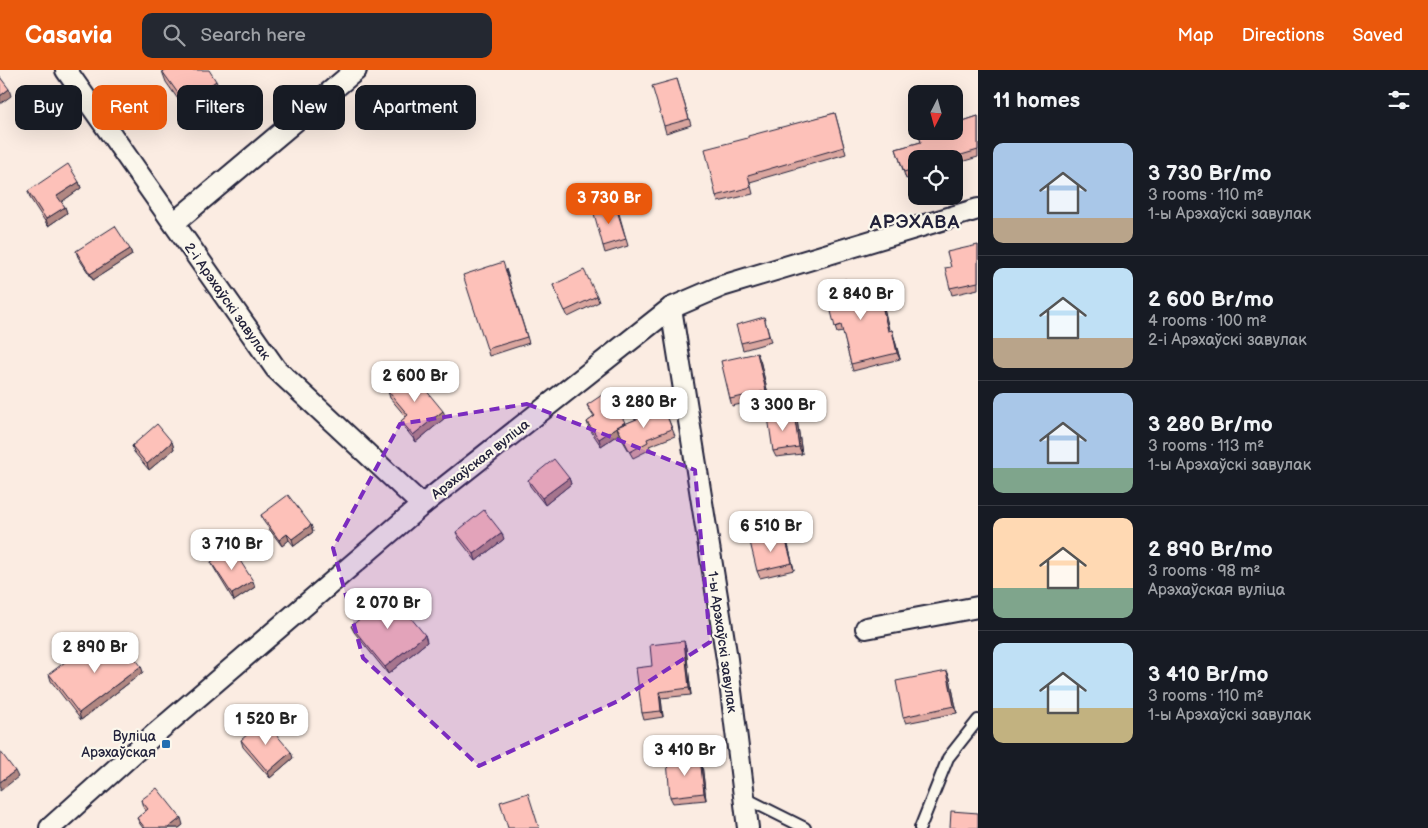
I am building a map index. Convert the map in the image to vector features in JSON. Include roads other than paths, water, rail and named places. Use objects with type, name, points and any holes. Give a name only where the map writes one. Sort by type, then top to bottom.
[{"type":"street","name":"2-і Арэхаўскі завулак","points":[[66,70],[276,370],[422,505]]},
{"type":"street","points":[[174,223],[356,70]]},
{"type":"street","name":"Арэхаўская вуліца","points":[[50,828],[156,733],[422,505],[671,308],[722,286],[978,209]]},
{"type":"street","name":"1-ы Арэхаўскі завулак","points":[[671,308],[727,659],[748,828]]},
{"type":"street","points":[[866,628],[978,607]]},
{"type":"lane","points":[[920,828],[948,758],[978,720]]},
{"type":"lane","points":[[745,798],[805,828]]},
{"type":"place","name":"Вуліца Арэхаўская","points":[[166,744]]},
{"type":"district","name":"АРЭХАВА","points":[[915,221]]}]
